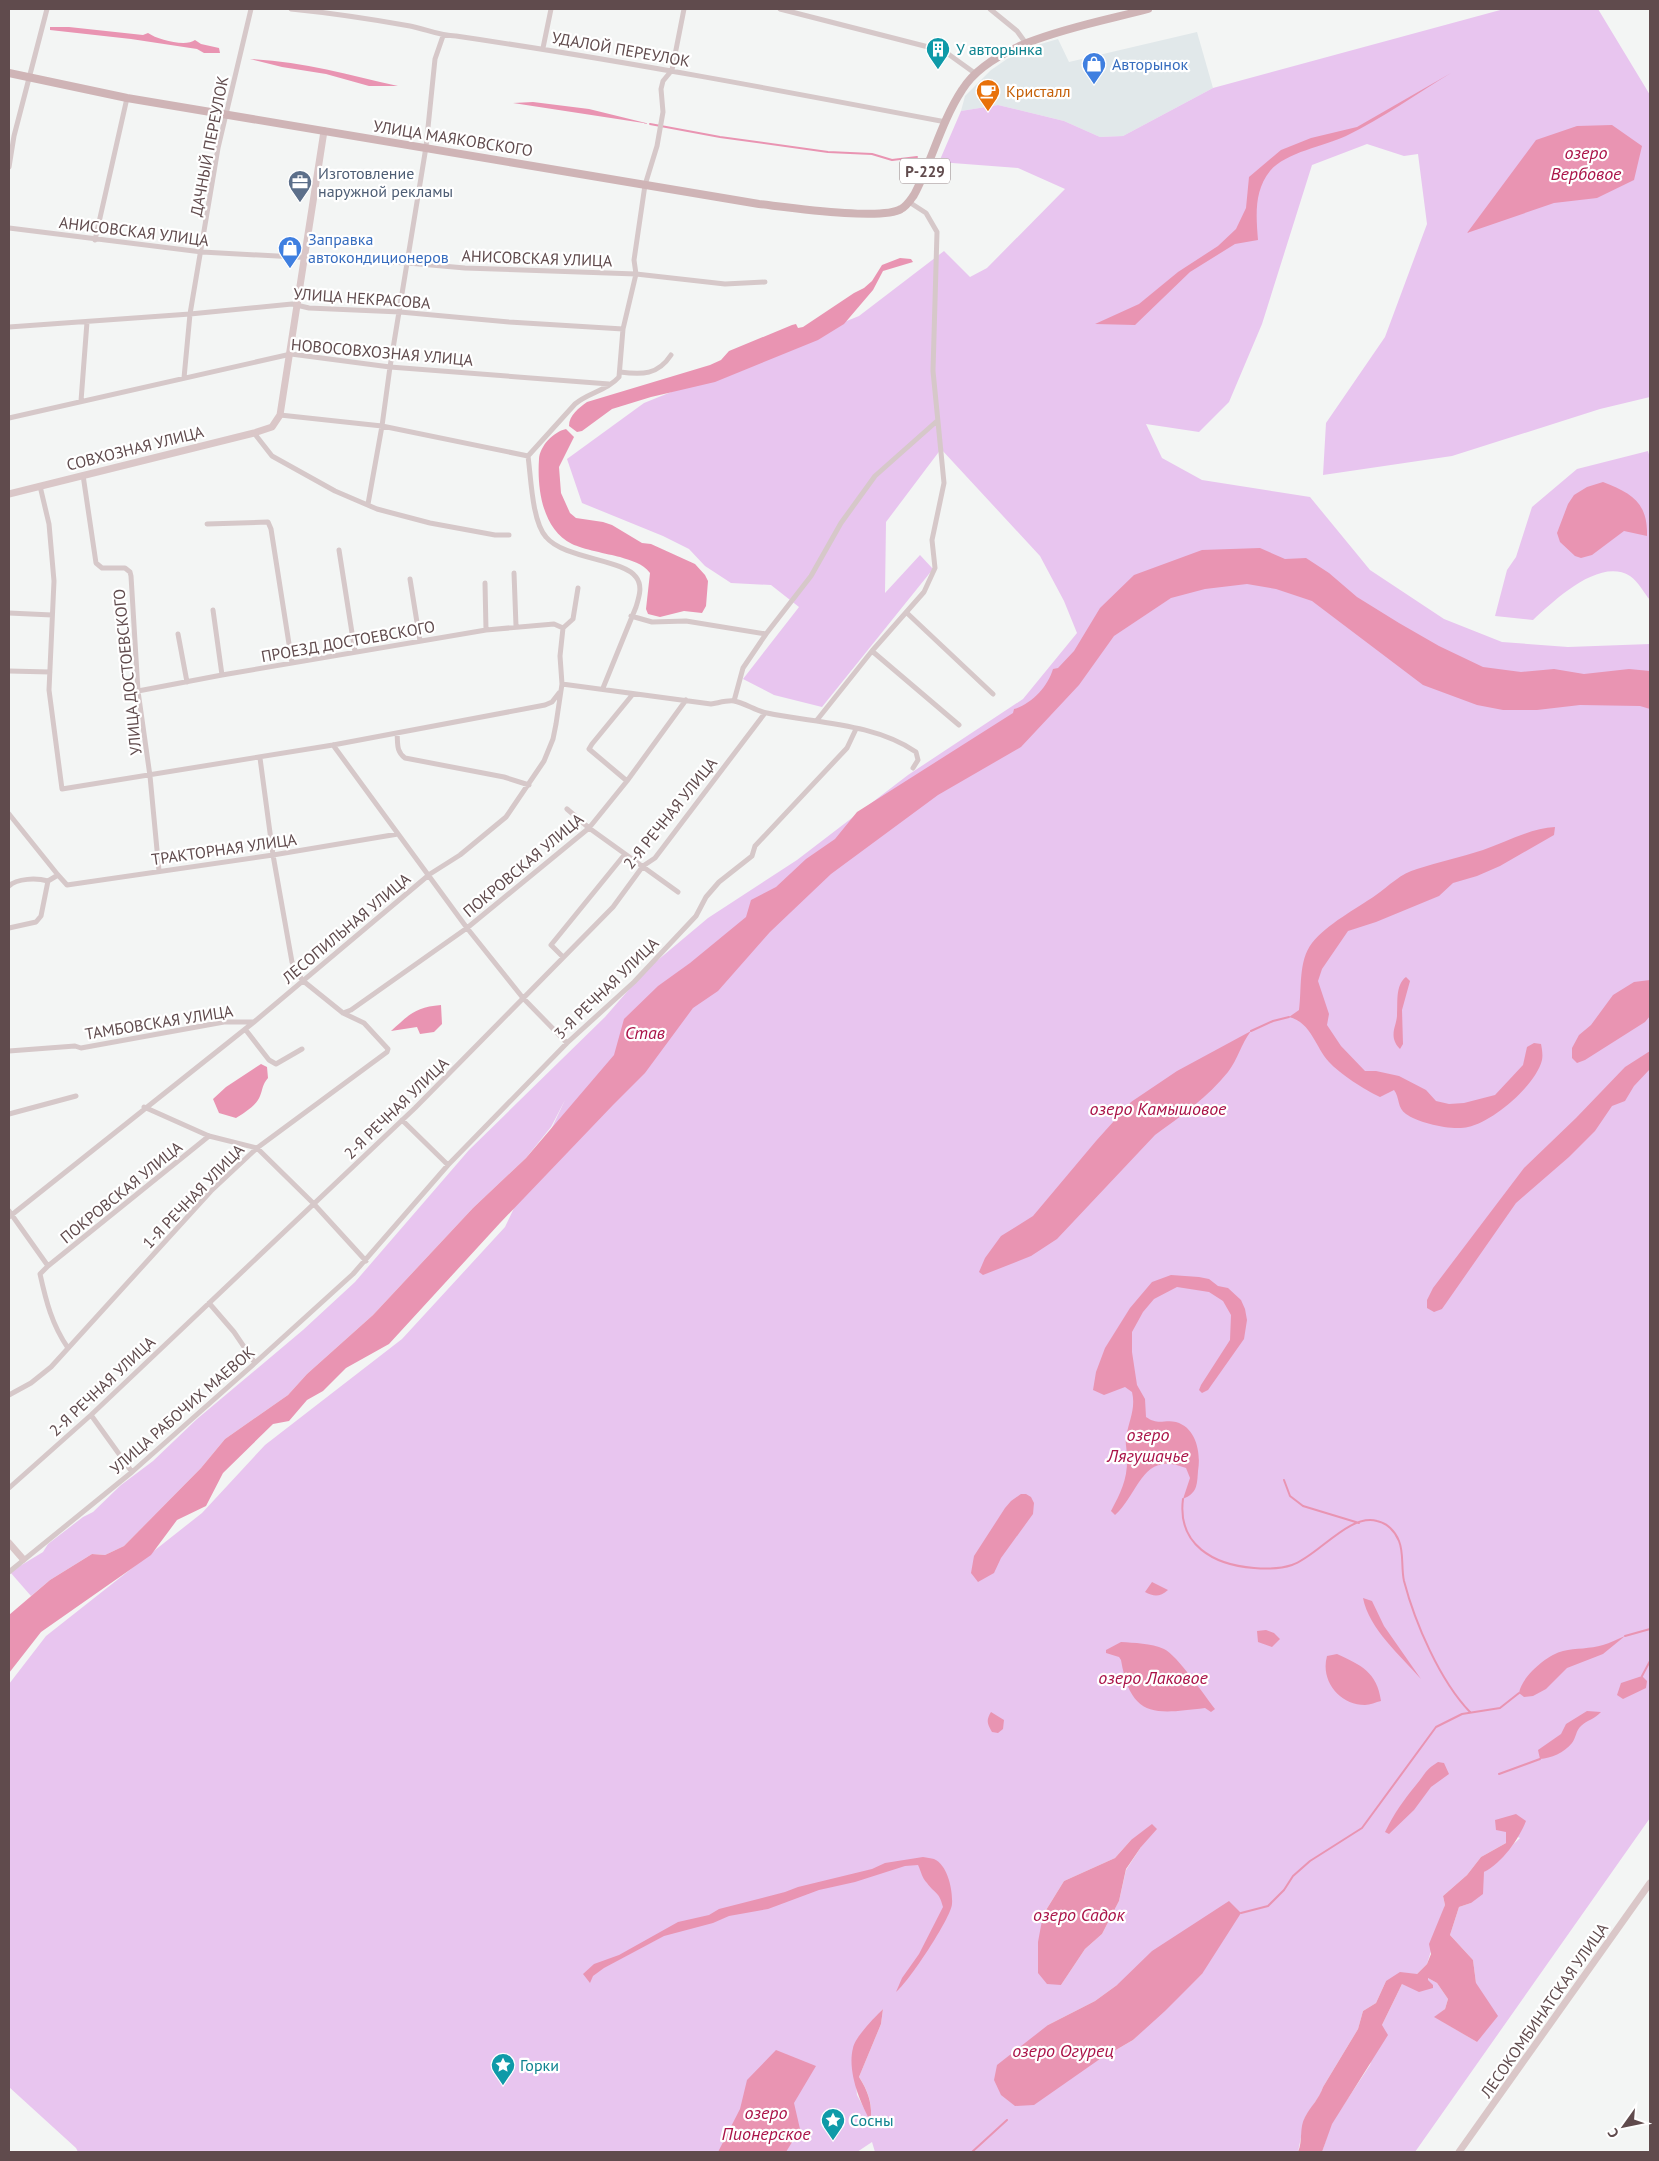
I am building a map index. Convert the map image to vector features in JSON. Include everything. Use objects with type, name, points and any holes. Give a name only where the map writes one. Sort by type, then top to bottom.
[{"type":"main road","name":"Р-229","points":[[908,202],[921,181],[961,90],[976,74],[999,56],[1025,42],[1148,9]]},
{"type":"main road","name":"УЛИЦА МАЯКОВСКОГО","points":[[9,73],[126,98],[759,204],[844,213],[894,212],[902,209],[908,202]]},
{"type":"street","points":[[9,167],[14,136],[47,9]]},
{"type":"street","name":"ДАЧНЫЙ ПЕРЕУЛОК","points":[[184,378],[190,314],[202,252],[218,148],[251,9]]},
{"type":"street","name":"УДАЛОЙ ПЕРЕУЛОК","points":[[291,9],[345,15],[420,28],[444,36],[543,48],[672,70],[946,122]]},
{"type":"street","points":[[543,48],[551,9]]},
{"type":"street","points":[[528,456],[583,397],[610,384],[619,377],[623,329],[636,274],[634,260],[645,185],[657,146],[663,112],[661,88],[663,81],[672,70],[684,9]]},
{"type":"street","points":[[780,9],[944,51],[976,74]]},
{"type":"street","points":[[990,9],[1017,31],[1025,42]]},
{"type":"street","points":[[368,504],[426,147],[435,59],[444,36]]},
{"type":"street","points":[[95,240],[126,98]]},
{"type":"street","points":[[324,131],[291,354],[280,415],[382,426],[528,456]]},
{"type":"street","points":[[817,720],[872,651],[924,592],[935,568],[932,540],[944,483],[933,371],[937,232],[926,213],[908,202]]},
{"type":"street","name":"АНИСОВСКАЯ УЛИЦА","points":[[9,228],[202,252],[408,263],[465,268],[636,274],[725,284],[765,282]]},
{"type":"street","name":"УЛИЦА НЕКРАСОВА","points":[[9,327],[297,304],[309,308],[400,312],[509,322],[623,329]]},
{"type":"street","points":[[81,402],[87,322]]},
{"type":"street","name":"НОВОСОВХОЗНАЯ УЛИЦА","points":[[9,418],[291,354],[390,366],[610,384]]},
{"type":"street","points":[[620,372],[654,372],[666,364],[671,355]]},
{"type":"street","name":"СОВХОЗНАЯ УЛИЦА","points":[[9,494],[254,433],[267,429],[275,423],[280,415]]},
{"type":"street","points":[[734,701],[744,668],[766,634],[811,576],[841,523],[875,476],[937,421]]},
{"type":"street","points":[[254,433],[272,456],[335,491],[378,509],[430,523],[495,535],[509,535]]},
{"type":"street","points":[[528,456],[537,518],[546,538],[563,549],[620,568],[636,576],[639,583],[640,595],[603,688]]},
{"type":"street","name":"УЛИЦА ДОСТОЕВСКОГО","points":[[83,475],[96,563],[102,568],[125,568],[130,572],[138,691],[150,776],[159,871]]},
{"type":"street","points":[[9,671],[50,672],[54,581],[49,524],[40,486]]},
{"type":"street","points":[[207,524],[268,522],[271,529],[292,663]]},
{"type":"street","points":[[339,550],[355,652]]},
{"type":"street","points":[[514,573],[516,626]]},
{"type":"street","points":[[410,578],[420,641]]},
{"type":"street","points":[[485,583],[486,630]]},
{"type":"street","name":"ЛЕСОПИЛЬНАЯ УЛИЦА","points":[[9,1214],[244,1030],[430,874],[460,855],[506,817],[544,761],[554,739],[559,692],[562,684],[560,656],[564,628],[573,619],[578,588]]},
{"type":"street","points":[[213,610],[222,675]]},
{"type":"street","points":[[9,613],[52,615]]},
{"type":"street","points":[[907,613],[993,694]]},
{"type":"street","points":[[631,616],[652,622],[686,621],[766,634]]},
{"type":"street","name":"ПРОЕЗД ДОСТОЕВСКОГО","points":[[138,691],[486,630],[554,624],[564,628]]},
{"type":"street","points":[[178,634],[187,682]]},
{"type":"street","points":[[872,651],[959,725]]},
{"type":"street","name":"УЛИЦА ДОСТОЕВСКОГО","points":[[50,672],[49,690],[53,733],[62,789],[397,734],[545,705],[552,702],[559,692]]},
{"type":"street","points":[[562,684],[711,704],[734,701],[765,713],[817,720],[856,729],[893,739],[916,752],[918,760],[913,768]]},
{"type":"street","points":[[627,780],[589,749],[634,694]]},
{"type":"street","name":"ПОКРОВСКАЯ УЛИЦА","points":[[343,1013],[351,1010],[467,928],[589,828],[686,700]]},
{"type":"street","name":"2-Я РЕЧНАЯ УЛИЦА","points":[[9,1488],[91,1415],[469,1055],[613,907],[643,866],[655,858],[765,713]]},
{"type":"street","name":"3-Я РЕЧНАЯ УЛИЦА","points":[[366,1261],[448,1165],[567,1043],[634,982],[696,916],[706,897],[719,882],[752,856],[755,846],[847,748],[856,729]]},
{"type":"street","points":[[397,734],[398,748],[405,758],[504,778],[529,785]]},
{"type":"street","points":[[333,745],[398,834],[430,874],[467,928],[523,998],[567,1043]]},
{"type":"street","points":[[260,758],[273,855],[292,962],[302,980],[343,1013]]},
{"type":"street","points":[[567,809],[589,828],[678,892]]},
{"type":"street","name":"ТРАКТОРНАЯ УЛИЦА","points":[[9,814],[67,885],[273,855],[398,834]]},
{"type":"street","points":[[563,958],[551,944],[625,854]]},
{"type":"street","points":[[9,886],[16,882],[48,881],[58,875]]},
{"type":"street","points":[[9,928],[36,922],[41,916],[48,881]]},
{"type":"street","name":"1-Я РЕЧНАЯ УЛИЦА","points":[[9,1395],[31,1383],[51,1367],[211,1191],[257,1148],[387,1052],[388,1048],[364,1022],[343,1013]]},
{"type":"street","points":[[231,1022],[244,1030],[269,1060],[276,1064],[302,1049]]},
{"type":"street","name":"ТАМБОВСКАЯ УЛИЦА","points":[[9,1051],[75,1046],[81,1048],[231,1022],[254,1022]]},
{"type":"street","points":[[9,1114],[76,1096]]},
{"type":"street","points":[[144,1108],[209,1136],[257,1148],[313,1203],[366,1261]]},
{"type":"street","points":[[402,1120],[448,1165]]},
{"type":"street","name":"ПОКРОВСКАЯ УЛИЦА","points":[[48,1266],[209,1136]]},
{"type":"street","points":[[9,1214],[48,1266],[40,1274],[47,1308],[57,1332],[68,1348]]},
{"type":"street","name":"УЛИЦА РАБОЧИХ МАЕВОК","points":[[9,1572],[132,1472],[255,1364],[366,1261]]},
{"type":"street","points":[[208,1303],[234,1332],[255,1364]]},
{"type":"street","points":[[91,1415],[132,1472]]},
{"type":"street","points":[[9,1543],[23,1560]]},
{"type":"street","name":"ЛЕСОКОМБИНАТСКАЯ УЛИЦА","points":[[1459,2152],[1650,1883]]},
{"type":"shaded area","points":[[1504,9],[1598,9],[1650,95],[1650,397],[1600,409],[1452,456],[1323,475],[1326,423],[1385,337],[1427,224],[1418,154],[1404,156],[1367,144],[1312,165],[1262,324],[1229,402],[1199,432],[1146,424],[1162,458],[1202,480],[1310,497],[1370,570],[1444,619],[1502,642],[1568,647],[1650,644],[1650,1818],[1415,2152],[1322,2152],[1331,2124],[1370,2065],[1382,2025],[1402,1984],[1427,1980],[1428,1978],[1437,1983],[1448,1999],[1445,2009],[1435,2017],[1477,2042],[1476,1983],[1473,1960],[1450,1935],[1459,1907],[1471,1903],[1484,1872],[1520,1838],[1506,1832],[1506,1843],[1481,1857],[1467,1875],[1443,1896],[1445,1905],[1427,1964],[1417,1974],[1386,1981],[1376,2003],[1363,2011],[1358,2029],[1305,2117],[1298,2152],[875,2152],[872,2142],[857,2152],[78,2152],[76,2148],[9,2087],[9,1684],[46,1636],[202,1513],[265,1445],[402,1339],[505,1227],[565,1100],[551,1127],[526,1158],[473,1208],[373,1315],[307,1374],[288,1395],[225,1439],[201,1468],[124,1546],[105,1555],[92,1554],[50,1580],[31,1596],[10,1572],[43,1552],[48,1544],[83,1517],[93,1512],[121,1485],[153,1461],[197,1419],[303,1330],[355,1282],[469,1150],[605,1017],[646,970],[708,918],[797,860],[908,775],[1023,699],[1077,633],[1064,601],[1040,556],[941,449],[886,522],[885,593],[920,555],[933,569],[822,707],[774,695],[743,679],[799,607],[771,585],[731,583],[705,566],[689,549],[663,536],[582,503],[567,459],[644,403],[859,316],[944,251],[970,277],[987,268],[1065,189],[1018,168],[939,162],[961,111],[998,105],[1064,121],[1100,137],[1123,136],[1213,88]],"holes":[[[1131,1840],[1141,1847],[1126,1870],[1119,1901],[1102,1934],[1085,1949],[1061,1985],[1043,1915],[1064,1881],[1115,1858]],[[1202,1974],[1133,2040],[1097,2061],[1048,2025],[1095,2001],[1117,1985]],[[883,2009],[881,2024],[859,2077],[869,2098],[871,2121],[857,2095],[858,2038]]]},
{"type":"shaded area","name":"Авторынок","points":[[1197,32],[1213,88],[1123,136],[1100,137],[1064,121],[998,105],[961,111],[965,96],[991,70],[1007,59],[1037,45],[1058,39],[1069,62]]},
{"type":"shaded area","points":[[1648,451],[1650,458],[1650,600],[1630,576],[1618,572],[1605,572],[1578,584],[1553,602],[1533,620],[1495,616],[1507,570],[1516,557],[1532,507],[1577,469]]},
{"type":"water","points":[[50,27],[69,27],[143,35],[148,33],[179,43],[195,40],[201,44],[219,48],[220,53],[204,53],[197,49],[131,39],[50,30]]},
{"type":"water","points":[[250,59],[306,66],[398,86],[369,86],[326,74],[282,67]]},
{"type":"water","points":[[1451,73],[1360,129],[1337,140],[1296,154],[1277,164],[1265,179],[1259,195],[1257,204],[1258,240],[1235,244],[1190,272],[1135,325],[1095,324],[1139,304],[1178,272],[1218,246],[1236,229],[1246,208],[1249,177],[1281,150],[1311,138],[1357,127]]},
{"type":"water","points":[[533,102],[589,109],[650,124],[513,103]]},
{"type":"water","name":"озеро Вербовое","points":[[1612,125],[1642,146],[1634,180],[1597,198],[1554,203],[1467,233],[1536,140],[1577,126]]},
{"type":"water","points":[[900,258],[911,259],[913,262],[883,271],[873,290],[844,324],[818,340],[715,382],[651,397],[612,409],[582,431],[577,432],[569,426],[573,415],[587,402],[710,365],[721,360],[729,351],[792,325],[796,324],[798,328],[803,327],[864,288],[872,281],[882,265]]},
{"type":"water","points":[[566,429],[574,437],[559,467],[561,493],[570,513],[576,518],[612,525],[642,543],[651,544],[695,564],[708,581],[706,606],[702,613],[684,611],[660,617],[648,614],[646,609],[650,573],[647,570],[629,560],[572,544],[554,528],[548,518],[541,495],[539,459],[542,449],[548,440],[556,433]]},
{"type":"water","points":[[1603,482],[1622,490],[1636,500],[1641,507],[1647,524],[1647,536],[1624,531],[1592,555],[1581,558],[1575,556],[1560,542],[1557,533],[1568,504],[1574,495],[1587,487]]},
{"type":"water","name":"Став","points":[[1260,548],[1285,559],[1306,558],[1329,573],[1357,597],[1399,623],[1439,646],[1483,667],[1521,672],[1554,669],[1584,674],[1629,669],[1650,671],[1650,709],[1640,706],[1580,705],[1537,710],[1503,710],[1477,705],[1423,685],[1312,601],[1276,589],[1247,584],[1205,589],[1171,598],[1114,636],[1079,685],[1021,747],[938,795],[831,874],[770,932],[718,991],[693,1008],[645,1073],[500,1223],[389,1344],[346,1368],[323,1391],[307,1400],[289,1421],[273,1424],[223,1473],[206,1506],[177,1520],[151,1555],[41,1632],[9,1673],[9,1615],[50,1580],[92,1554],[105,1555],[124,1546],[201,1468],[225,1439],[288,1395],[307,1374],[373,1315],[473,1208],[526,1158],[614,1055],[624,1019],[658,986],[690,963],[746,917],[751,900],[776,887],[806,859],[835,839],[857,812],[1013,713],[1014,709],[1033,699],[1047,682],[1053,669],[1058,668],[1074,651],[1100,608],[1134,575],[1202,550]]},
{"type":"water","points":[[1555,827],[1554,835],[1500,866],[1477,876],[1453,883],[1439,896],[1376,922],[1348,931],[1322,969],[1318,981],[1329,1014],[1327,1025],[1341,1046],[1365,1071],[1376,1071],[1399,1076],[1426,1090],[1436,1101],[1449,1104],[1464,1103],[1495,1095],[1523,1065],[1527,1047],[1534,1043],[1541,1044],[1542,1058],[1538,1070],[1523,1091],[1501,1110],[1478,1124],[1462,1128],[1436,1125],[1411,1117],[1401,1109],[1394,1090],[1380,1097],[1340,1072],[1324,1056],[1303,1024],[1289,1017],[1299,1010],[1304,958],[1318,936],[1334,923],[1411,871],[1483,850],[1528,833]]},
{"type":"water","points":[[1406,977],[1410,981],[1402,1010],[1403,1044],[1400,1049],[1395,1042],[1394,1033],[1399,989],[1402,980]]},
{"type":"water","points":[[1650,980],[1650,1016],[1645,1022],[1585,1060],[1577,1063],[1572,1058],[1572,1048],[1579,1035],[1591,1025],[1613,995],[1634,982]]},
{"type":"water","points":[[441,1005],[442,1024],[434,1032],[420,1034],[417,1027],[391,1031],[418,1010]]},
{"type":"water","name":"озеро Камышовое","points":[[1251,1031],[1228,1072],[1220,1081],[1194,1106],[1155,1135],[1057,1239],[1031,1256],[983,1275],[979,1272],[985,1258],[1001,1236],[1033,1216],[1131,1102],[1177,1071]]},
{"type":"water","points":[[1650,1051],[1650,1069],[1634,1086],[1625,1101],[1612,1106],[1595,1131],[1569,1157],[1516,1203],[1442,1309],[1434,1312],[1427,1308],[1427,1300],[1433,1288],[1524,1168],[1625,1067]]},
{"type":"water","points":[[261,1064],[267,1067],[268,1078],[256,1103],[236,1118],[219,1113],[213,1099],[226,1087]]},
{"type":"water","name":"озеро Лягушачье","points":[[1171,1275],[1209,1279],[1218,1286],[1228,1288],[1241,1300],[1245,1309],[1247,1320],[1244,1339],[1208,1390],[1202,1393],[1199,1390],[1201,1385],[1230,1340],[1231,1315],[1223,1301],[1209,1292],[1177,1287],[1154,1299],[1143,1312],[1132,1332],[1132,1352],[1137,1385],[1145,1399],[1146,1417],[1158,1422],[1176,1422],[1189,1430],[1198,1450],[1197,1481],[1194,1491],[1183,1499],[1190,1478],[1186,1468],[1171,1464],[1160,1465],[1151,1469],[1143,1476],[1115,1515],[1111,1511],[1125,1478],[1126,1439],[1133,1409],[1133,1398],[1132,1392],[1125,1387],[1104,1395],[1093,1390],[1096,1372],[1105,1348],[1130,1308],[1152,1282]]},
{"type":"water","points":[[1021,1494],[1031,1497],[1034,1503],[1033,1514],[1001,1558],[994,1573],[978,1582],[971,1573],[974,1556],[1005,1508]]},
{"type":"water","points":[[1152,1582],[1168,1590],[1157,1595],[1145,1592]]},
{"type":"water","points":[[1363,1598],[1372,1601],[1384,1626],[1421,1679],[1379,1631],[1366,1609]]},
{"type":"water","points":[[1266,1630],[1274,1633],[1280,1639],[1272,1647],[1258,1642],[1257,1631]]},
{"type":"water","points":[[1625,1636],[1603,1654],[1567,1668],[1546,1689],[1533,1696],[1524,1697],[1519,1693],[1521,1686],[1530,1673],[1557,1653],[1603,1645]]},
{"type":"water","name":"озеро Лаковое","points":[[1121,1642],[1154,1646],[1170,1653],[1215,1709],[1211,1712],[1205,1708],[1159,1711],[1139,1703],[1131,1693],[1125,1679],[1121,1660],[1119,1657],[1106,1653],[1106,1650]]},
{"type":"water","points":[[1337,1654],[1360,1666],[1372,1676],[1379,1691],[1381,1701],[1367,1705],[1356,1704],[1340,1696],[1334,1690],[1326,1674],[1326,1665],[1327,1656]]},
{"type":"water","points":[[1642,1676],[1647,1681],[1646,1688],[1623,1699],[1617,1695],[1621,1683]]},
{"type":"water","points":[[1587,1711],[1601,1712],[1579,1728],[1569,1747],[1553,1756],[1540,1759],[1538,1750],[1561,1734],[1566,1724]]},
{"type":"water","points":[[991,1712],[1004,1720],[1003,1729],[998,1733],[992,1732],[988,1724],[988,1717]]},
{"type":"water","points":[[1438,1762],[1444,1763],[1449,1774],[1431,1787],[1414,1810],[1389,1834],[1385,1832],[1407,1796],[1428,1770]]},
{"type":"water","points":[[1516,1814],[1526,1821],[1519,1835],[1503,1857],[1484,1872],[1483,1894],[1471,1903],[1459,1907],[1450,1935],[1473,1960],[1476,1983],[1498,2016],[1477,2042],[1434,2017],[1445,2009],[1448,1999],[1437,1983],[1428,1978],[1433,1988],[1419,1992],[1402,1984],[1382,2025],[1388,2035],[1332,2124],[1322,2152],[1298,2152],[1305,2117],[1358,2029],[1363,2011],[1376,2003],[1386,1981],[1400,1972],[1417,1974],[1427,1964],[1431,1954],[1429,1944],[1445,1905],[1443,1896],[1467,1875],[1481,1857],[1506,1843],[1506,1832],[1496,1830],[1495,1820]]},
{"type":"water","name":"озеро Садок","points":[[1152,1824],[1157,1829],[1141,1847],[1126,1869],[1119,1901],[1102,1934],[1085,1949],[1061,1985],[1047,1984],[1038,1973],[1038,1942],[1043,1915],[1064,1881],[1115,1858],[1131,1840]]},
{"type":"water","points":[[923,1857],[934,1859],[943,1867],[949,1879],[952,1904],[945,1922],[928,1950],[896,1992],[902,1978],[919,1954],[943,1907],[938,1895],[924,1879],[918,1865],[905,1866],[855,1882],[819,1890],[768,1909],[729,1916],[713,1923],[664,1936],[604,1968],[593,1976],[590,1983],[583,1974],[594,1964],[619,1955],[678,1922],[709,1915],[719,1909],[798,1887],[872,1869],[885,1863]]},
{"type":"water","name":"озеро Огурец","points":[[1229,1901],[1241,1913],[1202,1974],[1133,2040],[1097,2061],[1034,2105],[1015,2106],[1001,2095],[994,2080],[997,2065],[1048,2025],[1095,2001],[1117,1985],[1152,1951]]},
{"type":"water","points":[[883,2009],[881,2024],[859,2077],[869,2098],[871,2122],[853,2077],[852,2057],[857,2038]]},
{"type":"water","name":"озеро Пионерское","points":[[776,2050],[816,2066],[794,2103],[800,2129],[786,2152],[718,2152],[740,2109],[747,2080]]},
{"type":"waterway","points":[[650,124],[720,137],[828,152],[872,154],[892,160],[917,157]]},
{"type":"waterway","points":[[1251,1031],[1273,1021],[1289,1017]]},
{"type":"waterway","points":[[1284,1480],[1290,1496],[1303,1506],[1359,1523]]},
{"type":"waterway","points":[[1183,1499],[1183,1515],[1186,1529],[1192,1540],[1201,1550],[1212,1557],[1239,1566],[1273,1568],[1292,1565],[1312,1554],[1344,1529],[1366,1520],[1381,1522],[1390,1528],[1401,1546],[1404,1581],[1422,1633],[1439,1668],[1459,1699],[1470,1712]]},
{"type":"waterway","points":[[1625,1636],[1650,1629]]},
{"type":"waterway","points":[[1642,1676],[1650,1661]]},
{"type":"waterway","points":[[1241,1913],[1268,1906],[1284,1890],[1293,1876],[1310,1861],[1362,1828],[1436,1727],[1462,1714],[1500,1708],[1519,1693]]},
{"type":"waterway","points":[[1499,1774],[1540,1759]]},
{"type":"waterway","points":[[972,2152],[1007,2120]]},
{"type":"place","name":"У авторынка","points":[[938,70]]},
{"type":"place","name":"Авторынок","points":[[1094,85]]},
{"type":"place","name":"Кристалл","points":[[988,112]]},
{"type":"place","name":"Изготовление наружной рекламы","points":[[300,203]]},
{"type":"place","name":"Заправка автокондиционеров","points":[[290,269]]},
{"type":"place","name":"Горки","points":[[503,2086]]},
{"type":"place","name":"Сосны","points":[[833,2141]]}]
